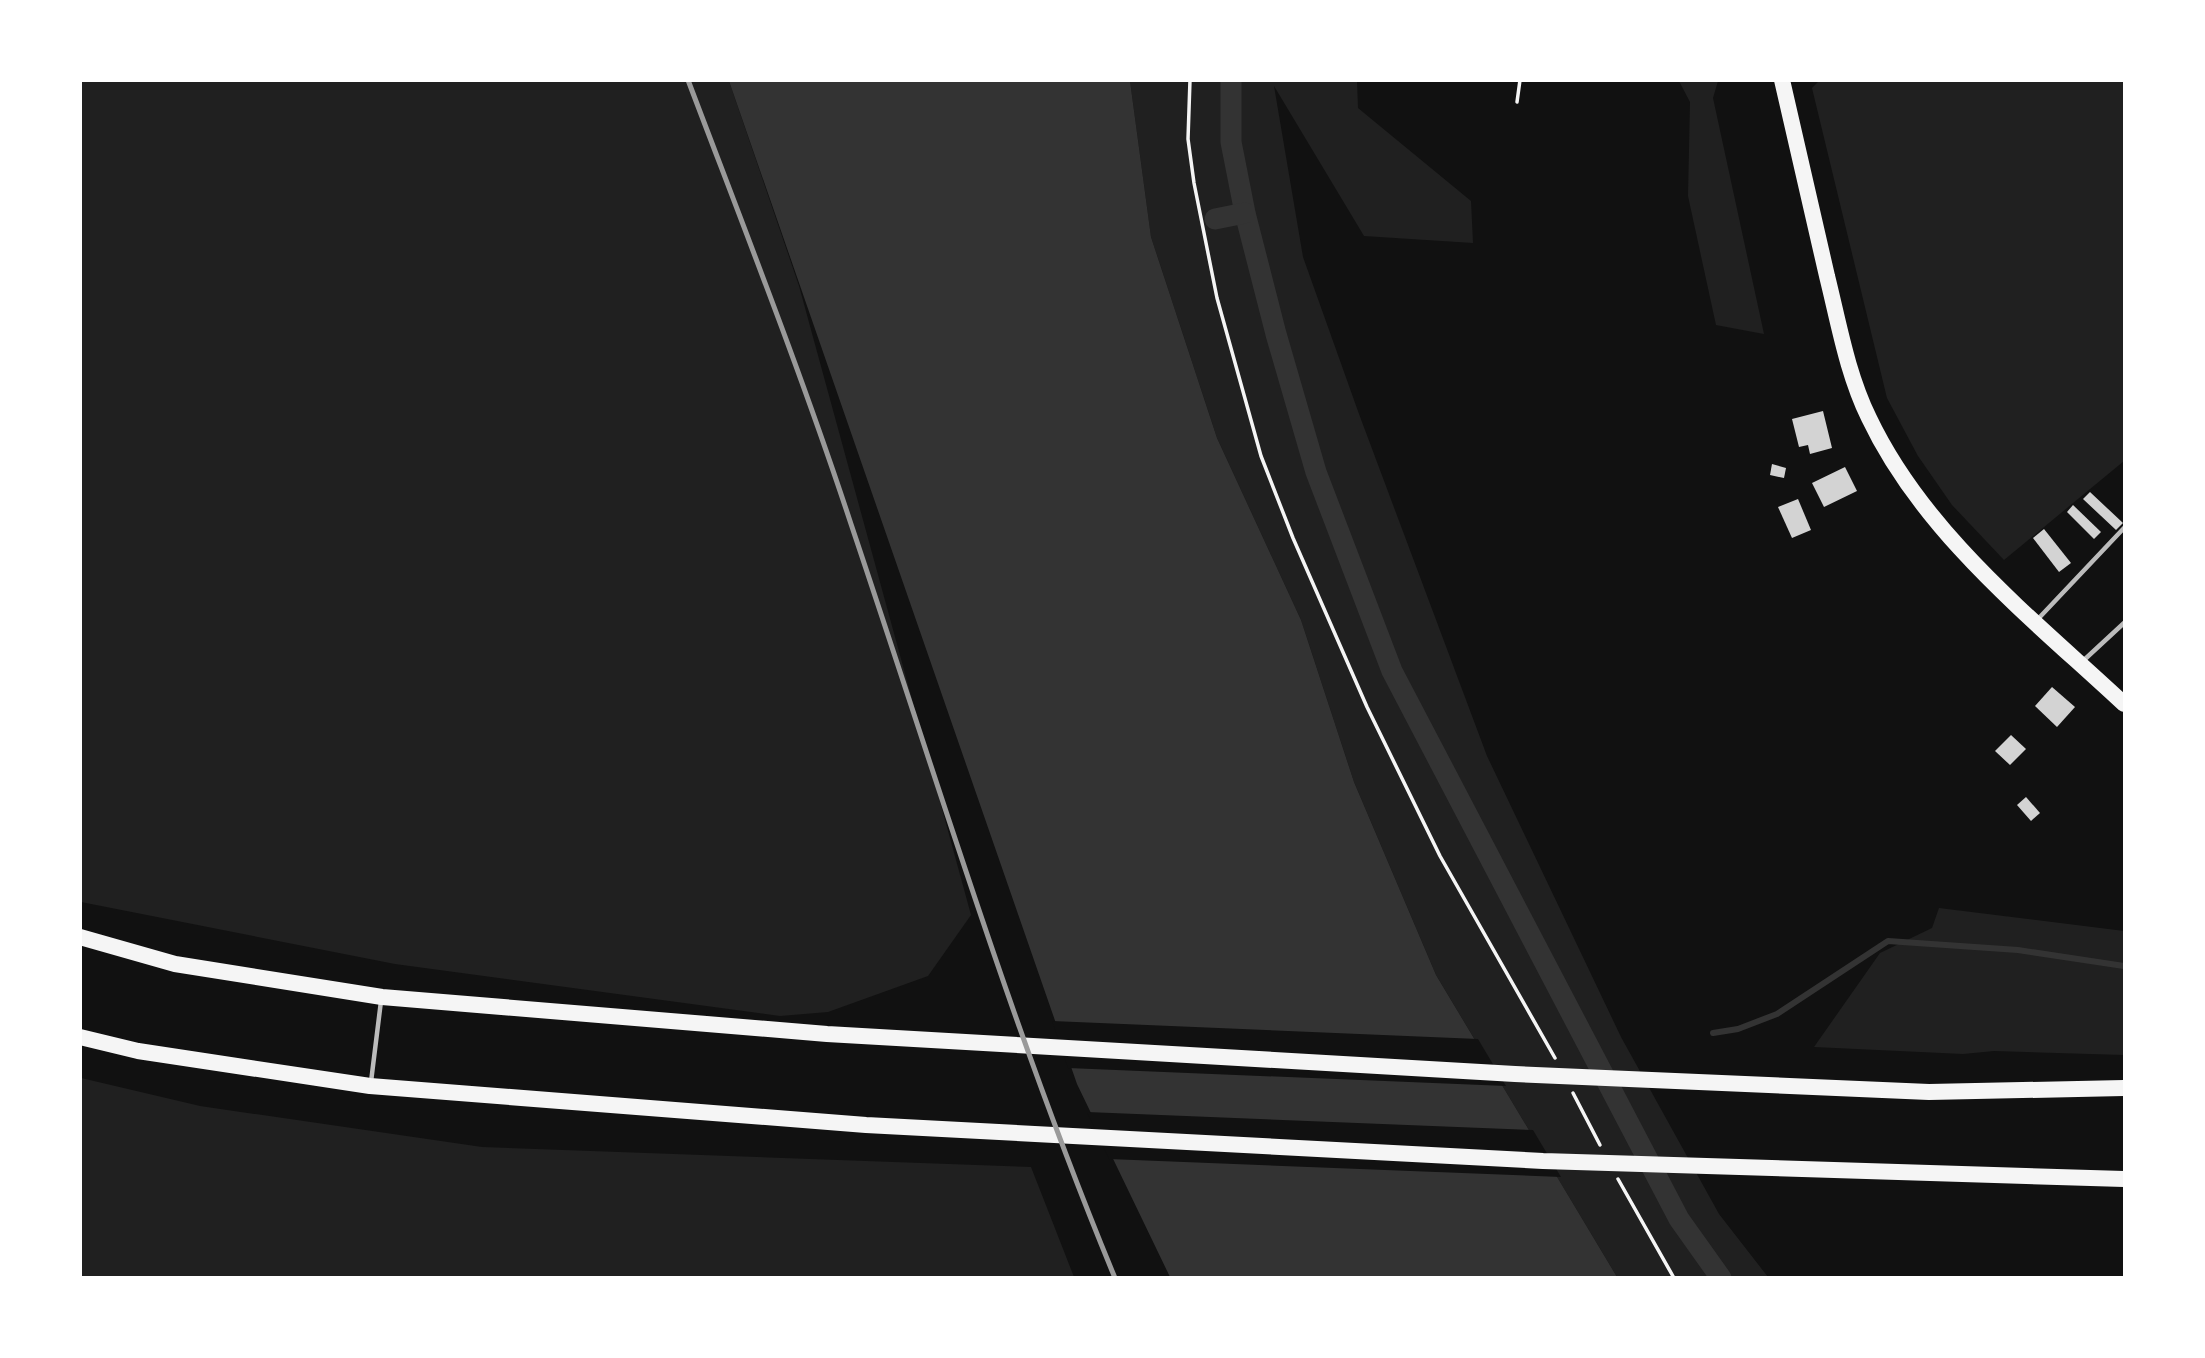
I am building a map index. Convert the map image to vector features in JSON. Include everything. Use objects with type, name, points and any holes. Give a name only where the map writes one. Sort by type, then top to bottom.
[{"type":"highway","points":[[1782,80],[1845,352],[1869,419],[1899,471],[1929,511],[1981,569],[2124,704]]},
{"type":"highway","points":[[80,937],[175,964],[382,997],[827,1034],[1515,1074],[1929,1092],[2124,1088]]},
{"type":"highway","points":[[80,1037],[151,1053],[370,1086],[866,1125],[1557,1161],[2124,1179]]},
{"type":"lane","points":[[2036,621],[2124,528]]},
{"type":"lane","points":[[2081,663],[2124,623]]},
{"type":"lane","points":[[370,1086],[382,997]]},
{"type":"path","points":[[1189,80],[1188,139],[1194,183],[1217,298],[1261,456],[1293,538],[1367,707],[1440,856],[1555,1058]]},
{"type":"path","points":[[1517,102],[1520,80]]},
{"type":"path","points":[[1568,1083],[1607,1157]]},
{"type":"path","points":[[1613,1169],[1652,1243],[1674,1278]]},
{"type":"shaded area","points":[[80,81],[729,81],[799,286],[971,915],[928,976],[828,1012],[780,1016],[395,964],[81,902]]},
{"type":"shaded area","points":[[729,81],[1130,81],[1151,237],[1217,438],[1301,620],[1354,782],[1436,975],[1617,1277],[1170,1277],[1077,1084]]},
{"type":"shaded area","points":[[1130,81],[1357,81],[1358,108],[1471,201],[1473,243],[1364,236],[1274,86],[1303,257],[1487,756],[1621,1037],[1719,1214],[1768,1277],[1617,1277],[1436,975],[1354,782],[1301,620],[1217,438],[1151,237]]},
{"type":"shaded area","points":[[1679,81],[1718,81],[1713,98],[1764,334],[1716,325],[1688,196],[1690,102]]},
{"type":"shaded area","points":[[1819,81],[2124,81],[2124,461],[2004,560],[1952,505],[1918,456],[1887,398],[1812,88]]},
{"type":"shaded area","points":[[1939,908],[2124,931],[2124,1055],[1994,1051],[1963,1054],[1814,1047],[1880,953],[1932,928]]},
{"type":"shaded area","points":[[81,1078],[200,1106],[482,1147],[1031,1167],[1074,1277],[81,1277]]},
{"type":"pier","points":[[1052,1021],[1478,1039],[1506,1086],[1068,1068]]},
{"type":"pier","points":[[1087,1112],[1533,1130],[1561,1177],[1109,1159]]},
{"type":"building","points":[[1823,411],[1832,448],[1810,454],[1808,445],[1799,447],[1792,419]]},
{"type":"building","points":[[1772,464],[1786,468],[1784,478],[1770,475]]},
{"type":"building","points":[[1845,467],[1857,491],[1824,507],[1812,483]]},
{"type":"building","points":[[2090,492],[2123,523],[2116,530],[2083,499]]},
{"type":"building","points":[[1798,499],[1811,530],[1792,538],[1778,507]]},
{"type":"building","points":[[2073,505],[2101,532],[2094,539],[2067,512]]},
{"type":"building","points":[[2044,529],[2071,563],[2059,572],[2033,538]]},
{"type":"building","points":[[2052,687],[2075,707],[2057,727],[2035,706]]},
{"type":"building","points":[[2011,735],[2026,749],[2010,765],[1995,751]]},
{"type":"building","points":[[2026,797],[2040,813],[2031,821],[2017,805]]},
{"type":"waterway","points":[[1231,80],[1231,142],[1245,213],[1276,334],[1316,472],[1392,671],[1679,1219],[1721,1278]]},
{"type":"waterway","points":[[1215,219],[1245,213]]},
{"type":"waterway","points":[[1713,1033],[1738,1029],[1777,1014],[1888,941],[2018,950],[2124,966]]},
{"type":"railway","points":[[688,80],[813,413],[1009,998],[1115,1278]]}]
